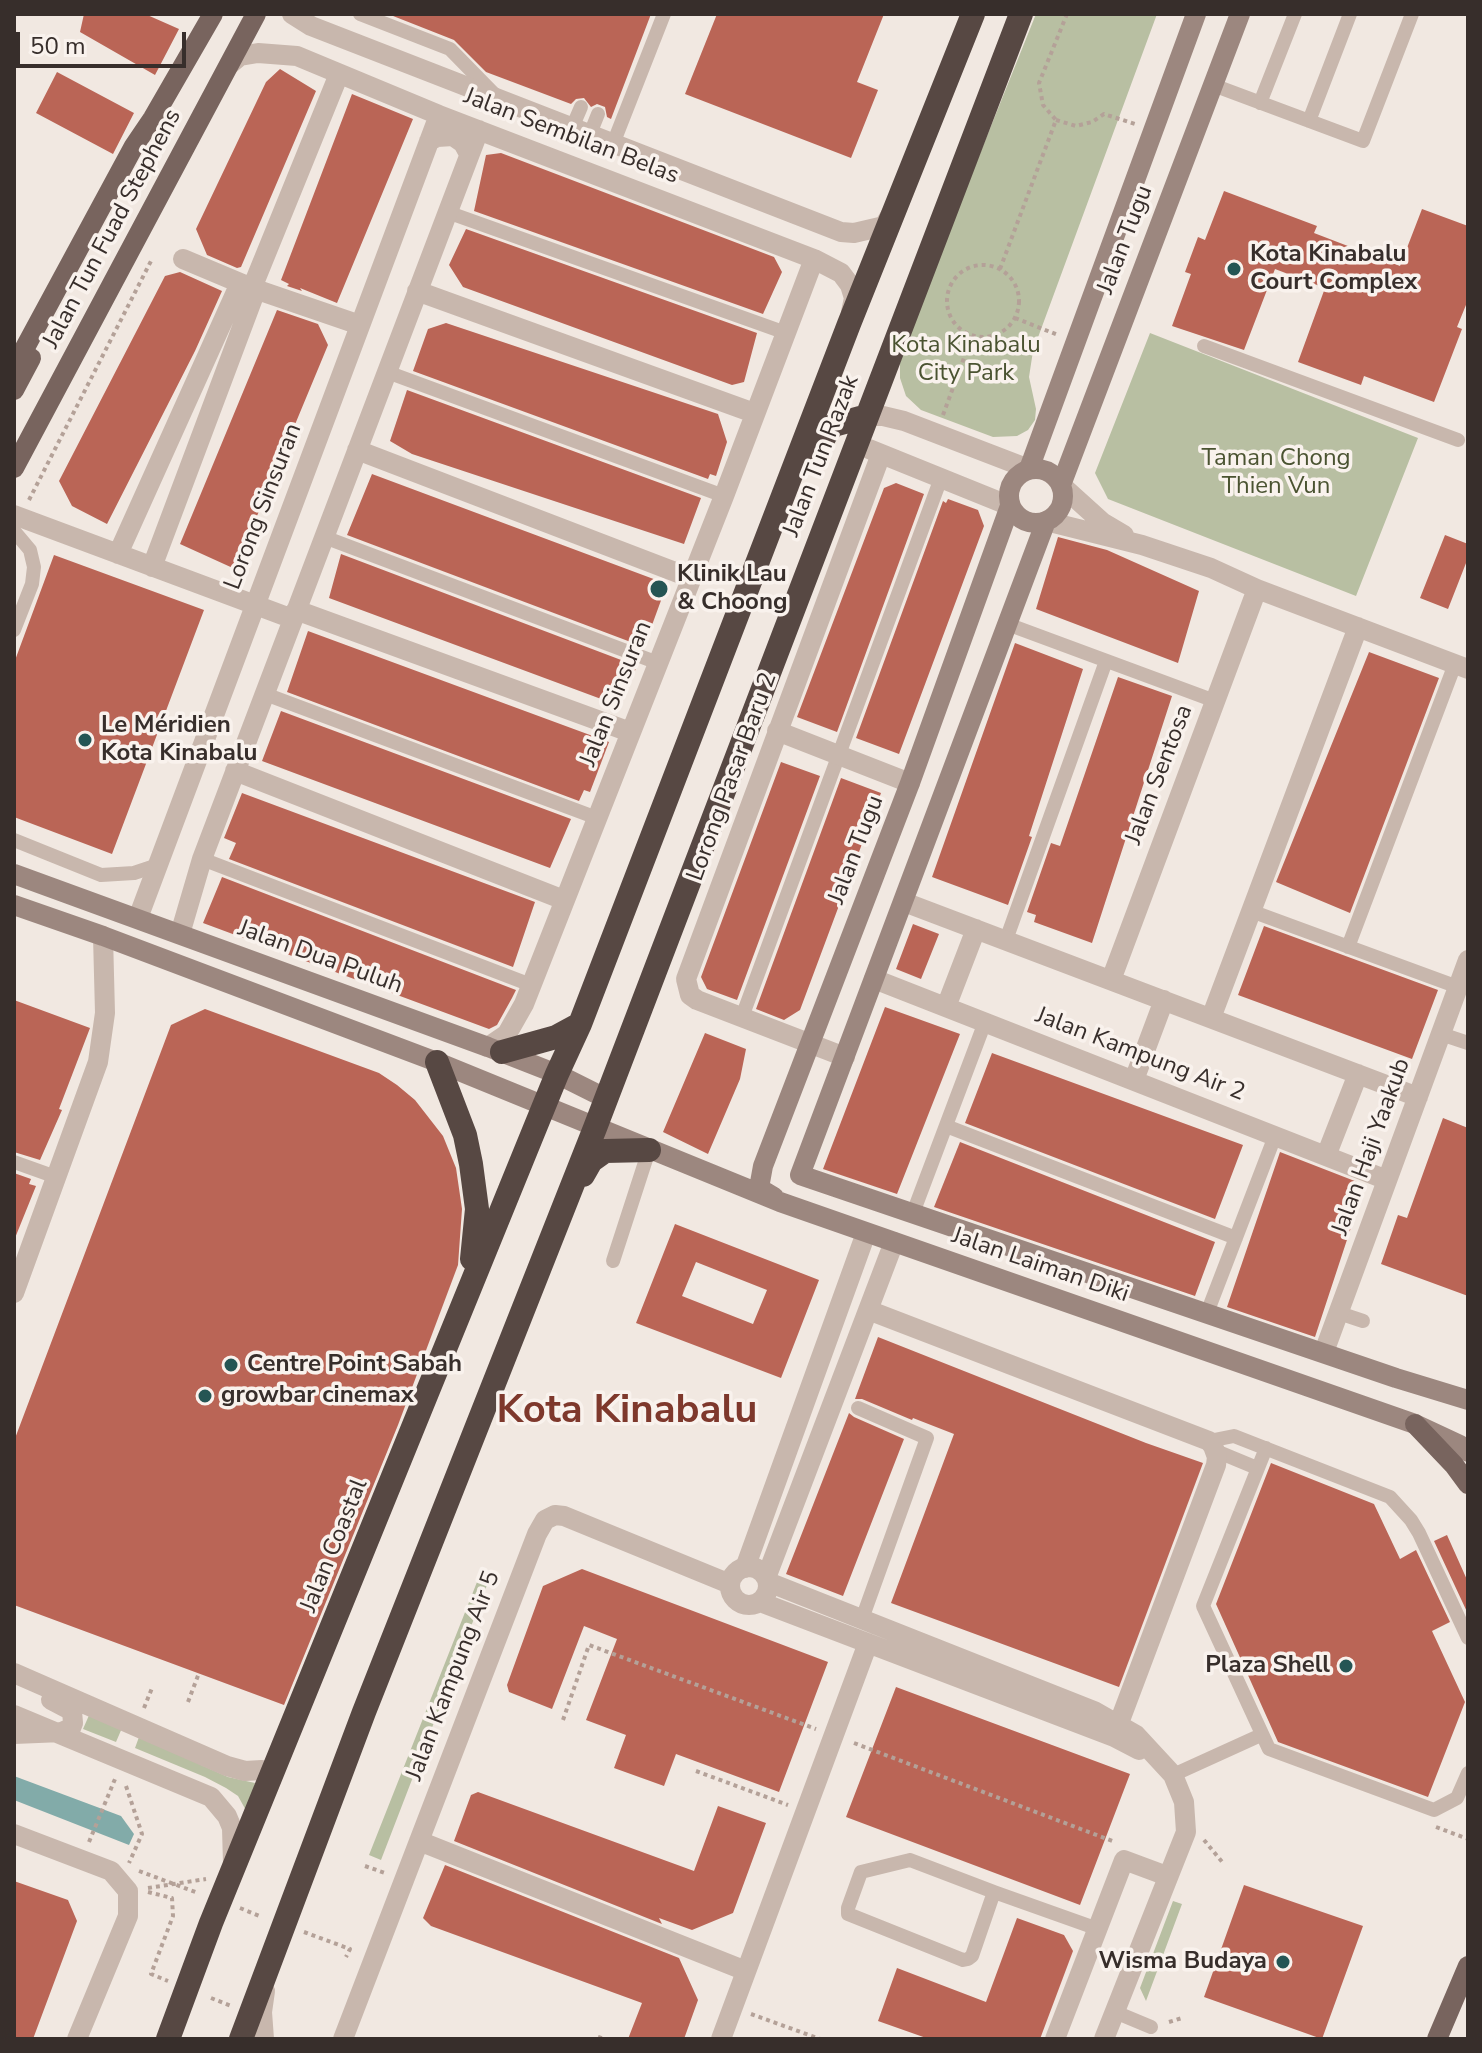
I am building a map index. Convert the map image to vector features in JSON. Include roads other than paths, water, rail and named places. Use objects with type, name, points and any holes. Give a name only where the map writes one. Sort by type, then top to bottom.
[{"type":"highway","name":"Jalan Tun Razak","points":[[557,1074],[580,1024],[849,324],[973,14]]},
{"type":"highway","name":"Jalan Tun Razak","points":[[605,1098],[1021,14]]},
{"type":"highway","points":[[760,561],[827,432],[845,420],[867,416]]},
{"type":"highway","points":[[495,1050],[556,1037],[580,1024]]},
{"type":"highway","points":[[437,1062],[465,1135],[477,1209],[474,1253],[452,1331]]},
{"type":"highway","name":"Jalan Coastal","points":[[168,2039],[211,1923],[223,1875],[273,1774],[557,1074]]},
{"type":"highway","points":[[241,2039],[364,1712],[605,1098]]},
{"type":"highway","points":[[553,1233],[597,1155],[618,1149],[649,1150]]},
{"type":"main road","name":"Jalan Tun Fuad Stephens","points":[[14,368],[134,146],[213,14]]},
{"type":"main road","name":"Jalan Tun Fuad Stephens","points":[[14,468],[256,14]]},
{"type":"main road","name":"Jalan Tun Fuad Stephens","points":[[14,390],[145,148],[153,118]]},
{"type":"main road","points":[[1415,1424],[1468,1484]]},
{"type":"main road","points":[[1437,2039],[1468,1966]]},
{"type":"street","name":"Jalan Sembilan Belas","points":[[292,14],[311,26],[841,232],[854,233],[884,226],[894,209]]},
{"type":"street","name":"Jalan Tugu","points":[[1029,469],[1196,14]]},
{"type":"street","name":"Jalan Tugu","points":[[1061,485],[1240,14]]},
{"type":"street","name":"Jalan Sembilan Belas","points":[[229,65],[240,56],[268,52],[297,56],[439,115],[814,259],[841,273],[850,285],[854,298],[849,324]]},
{"type":"street","points":[[152,567],[250,287],[339,74]]},
{"type":"street","name":"Lorong Sinsuran","points":[[138,918],[439,115]]},
{"type":"street","points":[[180,934],[202,859],[479,130]]},
{"type":"street","points":[[429,141],[453,136],[463,143],[469,154]]},
{"type":"street","points":[[183,259],[250,287],[360,325]]},
{"type":"street","name":"Jalan Sinsuran","points":[[495,1050],[515,1024],[531,985],[814,259]]},
{"type":"street","points":[[118,554],[250,287]]},
{"type":"street","points":[[417,291],[754,413]]},
{"type":"street","points":[[867,416],[904,421],[1029,469],[1045,469],[1102,522],[1142,545]]},
{"type":"street","points":[[856,444],[1010,506]]},
{"type":"street","points":[[357,450],[691,578]]},
{"type":"street","name":"Lorong Pasar Baru 2","points":[[845,1057],[697,1000],[690,995],[686,979],[881,454]]},
{"type":"street","points":[[1029,469],[1011,483],[1008,498],[1015,513],[1029,522],[1046,521],[1142,545],[1211,568],[1257,589],[1462,667]]},
{"type":"street","points":[[845,1057],[1046,521],[1063,502],[1061,485]]},
{"type":"street","name":"Jalan Tugu","points":[[780,1202],[759,1188],[759,1178],[910,783],[1010,506]]},
{"type":"street","points":[[16,521],[630,732]]},
{"type":"street","name":"Jalan Sentosa","points":[[1111,980],[1257,589]]},
{"type":"street","points":[[1211,1018],[1358,627]]},
{"type":"street","points":[[777,731],[910,783]]},
{"type":"street","points":[[235,771],[564,900]]},
{"type":"street","name":"Jalan Dua Puluh","points":[[14,874],[495,1050],[557,1074],[605,1098]]},
{"type":"street","points":[[904,902],[1418,1097]]},
{"type":"street","points":[[14,905],[437,1062],[595,1128]]},
{"type":"street","points":[[946,1007],[976,929]]},
{"type":"street","points":[[14,1293],[98,1062],[105,1013],[103,936]]},
{"type":"street","name":"Jalan Haji Yaakub","points":[[1324,1352],[1468,960]]},
{"type":"street","name":"Jalan Kampung Air 2","points":[[874,979],[1387,1180]]},
{"type":"street","points":[[1134,1080],[1164,1000]]},
{"type":"street","name":"Jalan Laiman Diki","points":[[845,1057],[800,1175],[1468,1400]]},
{"type":"street","points":[[1326,1156],[1358,1074]]},
{"type":"street","name":"Jalan Laiman Diki","points":[[595,1128],[780,1202],[1415,1424],[1460,1445],[1468,1452]]},
{"type":"street","points":[[745,1568],[866,1233]]},
{"type":"street","points":[[894,1242],[767,1580],[767,1593],[760,1602],[750,1605],[739,1603],[732,1594],[730,1584],[735,1574],[745,1568],[757,1569],[767,1580],[1119,1723],[1136,1735],[1168,1769],[1184,1802],[1186,1832],[1104,2039]]},
{"type":"street","points":[[868,1310],[1212,1446],[1216,1465],[1119,1723]]},
{"type":"street","name":"Jalan Kampung Air 5","points":[[343,2039],[545,1520],[555,1515],[564,1516],[730,1584]]},
{"type":"street","points":[[760,1602],[1114,1737],[1168,1769]]},
{"type":"street","points":[[721,2039],[868,1643]]},
{"type":"street","points":[[14,1674],[227,1766],[273,1774]]},
{"type":"street","points":[[14,1674],[33,1691],[72,1711],[73,1723],[71,1728],[62,1732],[14,1734]]},
{"type":"street","points":[[14,1715],[211,1797],[227,1816],[232,1828],[223,1875]]},
{"type":"street","points":[[14,1834],[111,1871],[128,1891],[128,1916],[77,2039]]},
{"type":"street","points":[[419,1841],[746,1971]]},
{"type":"street","points":[[1055,2039],[1124,1860],[1167,1876]]},
{"type":"street","points":[[264,2039],[262,2012],[269,1959]]},
{"type":"lane","points":[[360,14],[450,49],[499,99]]},
{"type":"lane","points":[[613,144],[664,14]]},
{"type":"lane","points":[[1260,103],[1295,14]]},
{"type":"lane","points":[[1309,121],[1350,14]]},
{"type":"lane","points":[[1213,85],[1363,141],[1412,14]]},
{"type":"lane","points":[[581,107],[581,131]]},
{"type":"lane","points":[[581,131],[598,114]]},
{"type":"lane","points":[[447,212],[786,333]]},
{"type":"lane","points":[[1204,346],[1458,440]]},
{"type":"lane","points":[[387,372],[724,496]]},
{"type":"lane","points":[[742,1017],[941,478]]},
{"type":"lane","points":[[14,630],[32,584],[34,567],[30,550],[16,521]]},
{"type":"lane","points":[[324,537],[658,663]]},
{"type":"lane","points":[[1007,624],[1215,701]]},
{"type":"lane","points":[[1006,940],[1106,661]]},
{"type":"lane","points":[[1348,947],[1462,667]]},
{"type":"lane","points":[[265,694],[597,818]]},
{"type":"lane","points":[[14,840],[101,875],[118,876],[158,865]]},
{"type":"lane","points":[[202,859],[531,985]]},
{"type":"lane","points":[[1251,911],[1458,987]]},
{"type":"lane","points":[[913,1213],[985,1022]]},
{"type":"lane","points":[[1441,1034],[1468,1043]]},
{"type":"lane","points":[[946,1126],[1236,1238]]},
{"type":"lane","points":[[1207,1313],[1275,1136]]},
{"type":"lane","points":[[613,1261],[649,1150]]},
{"type":"lane","points":[[14,1162],[56,1177]]},
{"type":"lane","points":[[1339,1313],[1363,1321]]},
{"type":"lane","points":[[858,1408],[927,1438],[862,1619]]},
{"type":"lane","points":[[1212,1446],[1234,1436],[1390,1497],[1419,1533],[1468,1638]]},
{"type":"lane","points":[[1212,1446],[1257,1468]]},
{"type":"lane","points":[[1266,1448],[1203,1606],[1269,1749],[1434,1810],[1457,1798],[1468,1773]]},
{"type":"lane","points":[[1168,1769],[1261,1735]]},
{"type":"lane","points":[[994,1892],[972,1956],[963,1960],[848,1914],[861,1872],[910,1860],[1098,1929]]},
{"type":"lane","points":[[1115,2012],[1151,2027]]},
{"type":"water","points":[[14,1776],[121,1816],[134,1834],[129,1845],[14,1800]]},
{"type":"place","name":"Kota Kinabalu Court Complex","points":[[1234,269]]},
{"type":"place","name":"Klinik Lau & Choong","points":[[659,589]]},
{"type":"place","name":"Le Méridien Kota Kinabalu","points":[[85,740]]},
{"type":"place","name":"Centre Point Sabah","points":[[231,1365]]},
{"type":"place","name":"growbar cinemax","points":[[205,1396]]},
{"type":"place","name":"Plaza Shell","points":[[1346,1666]]},
{"type":"place","name":"Wisma Budaya","points":[[1283,1962]]},
{"type":"district","name":"Kota Kinabalu","points":[[627,1412]]},
{"type":"park label","name":"Kota Kinabalu City Park","points":[[966,360]]},
{"type":"park label","name":"Taman Chong Thien Vun","points":[[1276,473]]}]
